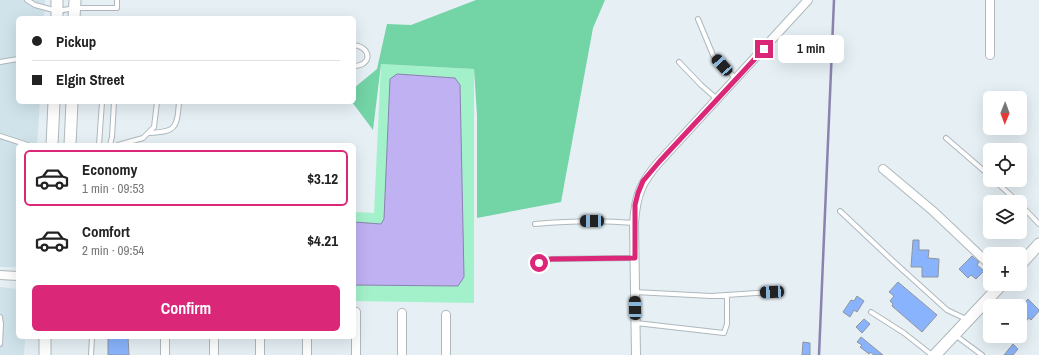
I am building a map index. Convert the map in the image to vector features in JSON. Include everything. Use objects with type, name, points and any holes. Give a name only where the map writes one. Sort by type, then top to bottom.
[{"type":"street","points":[[636,355],[634,223],[635,205],[643,181],[808,0]]},
{"type":"street","points":[[990,0],[990,55]]},
{"type":"street","points":[[52,143],[54,104]]},
{"type":"street","points":[[70,143],[72,104]]},
{"type":"street","points":[[883,169],[933,211],[983,258]]},
{"type":"street","points":[[1027,257],[1039,244]]},
{"type":"street","points":[[0,275],[16,276]]},
{"type":"street","points":[[936,355],[995,291]]},
{"type":"street","points":[[356,312],[356,355]]},
{"type":"street","points":[[402,313],[402,355]]},
{"type":"street","points":[[446,315],[446,355]]},
{"type":"street","points":[[45,339],[45,355]]},
{"type":"street","points":[[165,339],[165,355]]},
{"type":"street","points":[[214,339],[214,355]]},
{"type":"street","points":[[260,339],[260,355]]},
{"type":"street","points":[[307,339],[307,355]]},
{"type":"lane","points":[[27,0],[35,5],[57,10],[117,8],[117,0]]},
{"type":"lane","points":[[698,19],[713,55],[736,79]]},
{"type":"lane","points":[[356,46],[364,48],[367,51],[364,64],[356,66]]},
{"type":"lane","points":[[0,62],[16,59]]},
{"type":"lane","points":[[679,62],[718,100]]},
{"type":"lane","points":[[99,143],[102,104]]},
{"type":"lane","points":[[110,143],[114,104]]},
{"type":"lane","points":[[126,143],[143,138],[154,127],[157,104]]},
{"type":"lane","points":[[149,132],[162,132],[170,130],[178,119],[179,104]]},
{"type":"lane","points":[[0,136],[22,143]]},
{"type":"lane","points":[[946,138],[983,170]]},
{"type":"lane","points":[[1002,187],[1010,195]]},
{"type":"lane","points":[[840,211],[947,310],[968,320]]},
{"type":"lane","points":[[1027,211],[1039,224]]},
{"type":"lane","points":[[535,224],[567,221],[634,223]]},
{"type":"lane","points":[[539,263],[551,259],[635,258]]},
{"type":"lane","points":[[635,292],[711,296],[772,292]]},
{"type":"lane","points":[[635,323],[724,333],[727,324],[727,296]]},
{"type":"lane","points":[[871,312],[904,333],[932,355]]},
{"type":"lane","points":[[0,317],[0,344]]},
{"type":"lane","points":[[955,334],[982,355]]},
{"type":"lane","points":[[91,355],[92,339]]},
{"type":"shaded area","points":[[0,0],[45,0],[44,16],[16,16],[16,104],[40,104],[37,143],[16,143],[16,267],[0,267]]},
{"type":"shaded area","points":[[397,74],[455,78],[460,85],[464,277],[458,286],[356,285],[356,222],[381,224],[384,219],[390,79]]},
{"type":"shaded area","points":[[0,287],[16,289],[16,339],[25,339],[24,355],[0,355]]},
{"type":"green space","points":[[476,0],[605,0],[593,28],[561,202],[477,218],[477,115],[474,69],[381,64],[373,130],[354,104],[356,104],[356,86],[377,69],[387,24],[411,25]]},
{"type":"green space","points":[[381,64],[474,69],[474,303],[356,301],[356,212],[374,213]]},
{"type":"building","points":[[913,240],[919,240],[919,250],[929,250],[928,258],[939,259],[938,277],[922,277],[922,267],[911,267]]},
{"type":"building","points":[[972,256],[979,262],[977,265],[983,270],[983,272],[976,279],[971,275],[968,278],[959,269]]},
{"type":"building","points":[[898,282],[937,315],[922,332],[892,306],[893,304],[890,301],[894,296],[889,292]]},
{"type":"building","points":[[857,296],[864,301],[857,312],[854,310],[850,317],[843,312],[851,300],[854,301]]},
{"type":"building","points":[[1028,299],[1039,310],[1031,320],[1029,318],[1027,320]]},
{"type":"building","points":[[864,319],[870,324],[862,333],[856,327]]},
{"type":"building","points":[[861,337],[883,355],[874,355],[870,352],[869,354],[860,347],[862,345],[857,342]]},
{"type":"building","points":[[108,339],[128,339],[129,355],[108,355]]},
{"type":"building","points":[[803,342],[810,343],[810,355],[802,355]]},
{"type":"building","points":[[1013,344],[1018,349],[1013,355],[1004,355]]},
{"type":"waterway","points":[[819,355],[834,0]]},
{"type":"route","points":[[539,263],[544,260],[551,259],[635,258],[635,205],[643,181],[650,171],[764,49]]}]
